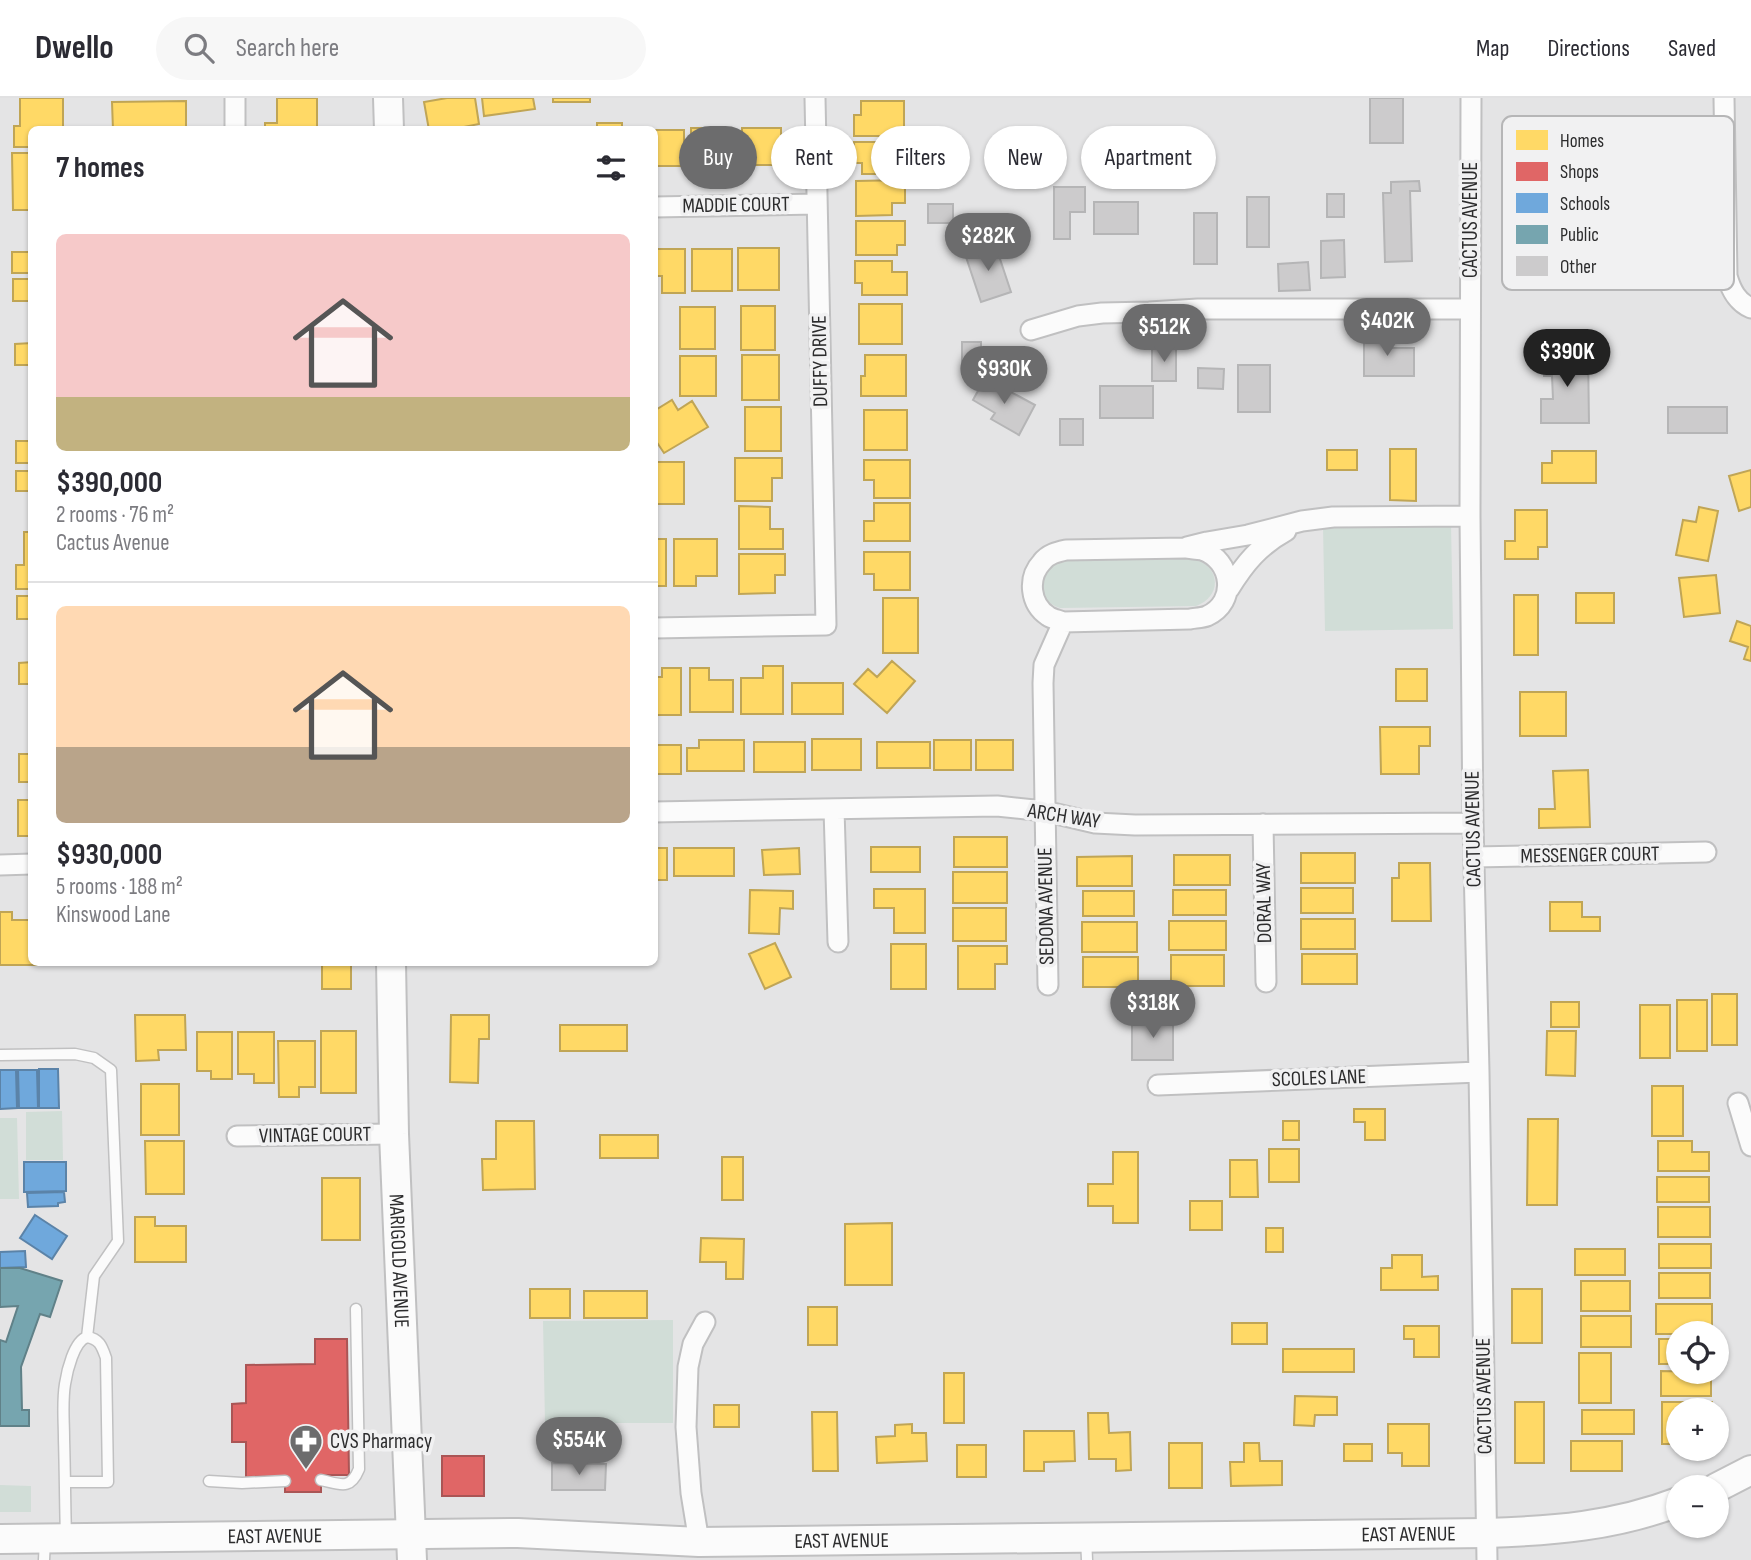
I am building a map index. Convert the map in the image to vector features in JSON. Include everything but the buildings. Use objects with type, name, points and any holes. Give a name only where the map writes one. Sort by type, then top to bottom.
[{"type":"main road","points":[[388,98],[389,126]]},
{"type":"main road","name":"MARIGOLD AVENUE","points":[[391,966],[394,1134],[412,1547]]},
{"type":"main road","points":[[1729,1481],[1751,1470]]},
{"type":"main road","name":"EAST AVENUE","points":[[0,1539],[51,1545],[412,1547],[518,1533],[699,1542],[1087,1549],[1486,1547],[1548,1531],[1609,1522],[1666,1507]]},
{"type":"street","points":[[235,98],[235,126]]},
{"type":"street","name":"DUFFY DRIVE","points":[[658,628],[826,625],[815,98]]},
{"type":"street","name":"CACTUS AVENUE","points":[[1471,98],[1470,516],[1473,823],[1486,1547]]},
{"type":"street","points":[[1724,98],[1724,116]]},
{"type":"street","name":"MADDIE COURT","points":[[658,207],[817,204]]},
{"type":"street","points":[[1733,290],[1737,298],[1749,307]]},
{"type":"street","points":[[1031,330],[1078,316],[1102,313],[1198,309],[1470,309]]},
{"type":"street","points":[[1185,548],[1302,521],[1333,517],[1470,516]]},
{"type":"street","points":[[1229,589],[1226,572],[1218,559],[1203,551],[1185,548],[1066,550],[1051,554],[1041,562],[1035,572],[1032,586],[1033,597],[1040,608],[1048,617],[1063,622],[1199,618],[1207,616],[1225,599],[1247,562],[1262,547],[1302,521]]},
{"type":"street","name":"SEDONA AVENUE","points":[[1048,985],[1042,683],[1044,665],[1063,622]]},
{"type":"street","name":"ARCH WAY","points":[[658,812],[997,806],[1044,811],[1095,823],[1135,825],[1473,823]]},
{"type":"street","points":[[834,809],[838,942]]},
{"type":"street","name":"DORAL WAY","points":[[1263,824],[1266,982]]},
{"type":"street","name":"MESSENGER COURT","points":[[1474,857],[1706,852]]},
{"type":"street","points":[[0,865],[28,864]]},
{"type":"street","name":"SCOLES LANE","points":[[1158,1085],[1479,1072]]},
{"type":"street","points":[[1738,1102],[1751,1146]]},
{"type":"street","name":"VINTAGE COURT","points":[[237,1136],[394,1134]]},
{"type":"street","points":[[699,1542],[691,1493],[686,1427],[688,1367],[693,1344],[705,1322]]},
{"type":"lane","points":[[0,1055],[75,1054],[94,1058],[111,1070],[118,1241],[94,1276],[87,1337]]},
{"type":"lane","points":[[321,1480],[348,1485],[355,1479],[359,1469],[356,1308]]},
{"type":"lane","points":[[51,1545],[65,1482],[64,1406],[69,1364],[82,1338],[94,1338],[101,1343],[107,1358],[108,1482],[65,1482]]},
{"type":"lane","points":[[209,1481],[285,1481]]},
{"type":"shaded area","points":[[1451,524],[1453,629],[1325,631],[1323,526]]},
{"type":"shaded area","points":[[1190,559],[1208,566],[1215,580],[1211,595],[1196,606],[1060,608],[1051,604],[1041,590],[1040,583],[1046,569],[1063,560]]},
{"type":"shaded area","points":[[62,1111],[63,1160],[26,1160],[26,1112]]},
{"type":"shaded area","points":[[0,1118],[17,1118],[19,1199],[0,1199]]},
{"type":"shaded area","points":[[673,1320],[673,1423],[545,1423],[543,1321]]},
{"type":"shaded area","points":[[0,1485],[31,1486],[31,1512],[0,1512]]},
{"type":"place","name":"CVS Pharmacy","points":[[306,1471]]}]
